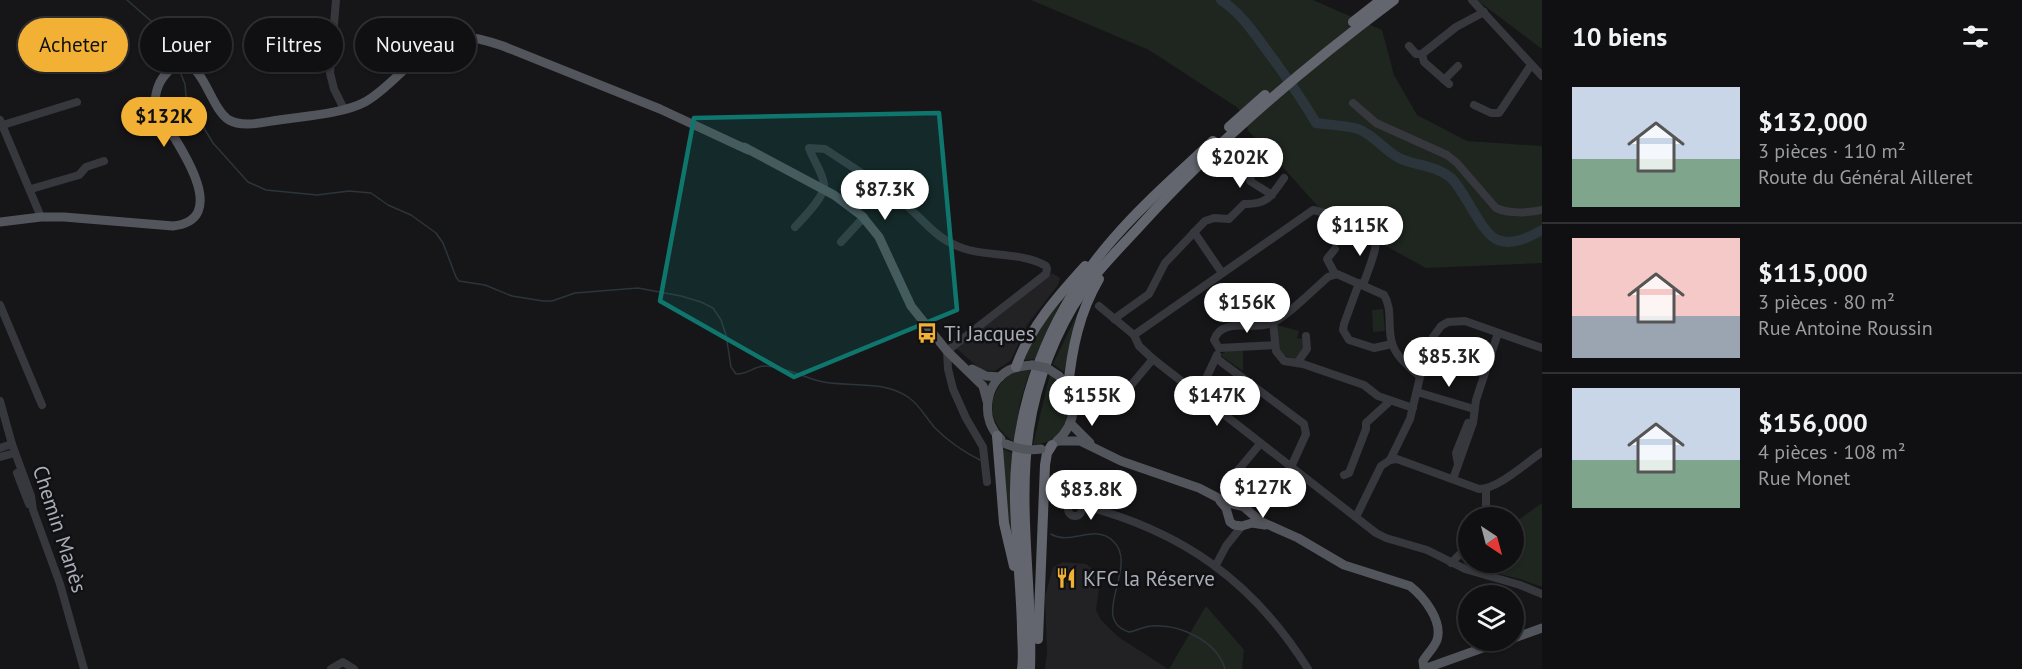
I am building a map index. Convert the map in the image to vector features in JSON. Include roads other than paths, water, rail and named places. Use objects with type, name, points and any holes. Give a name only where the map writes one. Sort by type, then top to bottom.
[{"type":"highway","points":[[1016,367],[1030,334],[1040,320],[1109,239],[1152,197],[1293,81],[1379,5],[1394,0]]},
{"type":"highway","points":[[1032,669],[1024,508],[1025,467],[1029,428],[1042,381],[1064,324],[1099,269],[1204,155]]},
{"type":"highway","points":[[1022,669],[1015,467],[1025,407],[1050,334],[1068,301],[1112,240],[1152,197]]},
{"type":"highway","points":[[1068,387],[1071,357],[1086,303],[1105,268],[1124,243]]},
{"type":"highway","points":[[997,436],[1004,523],[1021,601]]},
{"type":"highway","points":[[1032,669],[1038,650],[1045,465],[1047,453],[1055,443]]},
{"type":"main road","points":[[0,222],[41,217],[173,226],[189,222],[201,204],[199,185],[156,109],[154,99],[158,85],[172,69],[185,64],[189,64],[196,70],[223,114],[233,121],[249,124],[344,109],[370,99],[439,43],[452,38],[464,37],[503,46],[660,109],[748,150],[844,201],[864,218],[879,237],[911,306],[947,351],[983,386],[991,425],[997,436],[1006,444],[1029,451],[1055,443],[1080,441],[1121,461],[1199,488],[1243,508],[1270,526],[1298,538],[1344,565],[1401,582],[1418,592],[1433,614],[1438,632],[1436,643],[1423,661],[1424,669],[1474,651]]},
{"type":"main road","points":[[958,361],[983,376],[1000,377]]},
{"type":"main road","points":[[987,401],[1000,377],[1016,367],[1032,365],[1047,368],[1059,376],[1068,387],[1073,405],[1070,423],[1055,443]]},
{"type":"main road","points":[[1070,423],[1095,447]]},
{"type":"main road","points":[[1218,498],[1237,526],[1252,523],[1270,526]]},
{"type":"main road","points":[[1230,518],[1234,508],[1243,508]]},
{"type":"main road","points":[[1243,508],[1250,517],[1244,525]]},
{"type":"main road","points":[[1524,634],[1542,628]]},
{"type":"street","points":[[336,0],[330,73],[334,89],[344,109]]},
{"type":"street","points":[[1472,0],[1542,76]]},
{"type":"street","points":[[1409,46],[1416,54],[1422,54],[1456,27],[1484,12]]},
{"type":"street","points":[[1422,54],[1424,62],[1447,82],[1458,66]]},
{"type":"street","points":[[1474,105],[1491,113],[1499,113],[1531,65]]},
{"type":"street","points":[[41,217],[1,123],[77,102]]},
{"type":"street","points":[[1353,104],[1376,123],[1447,155],[1457,163],[1496,208],[1512,211],[1542,210]]},
{"type":"street","points":[[795,227],[816,204],[824,190],[818,166],[809,148],[825,149],[907,205],[943,239],[952,244],[972,251],[1013,256],[1046,266],[1046,274],[947,351],[948,369],[953,389],[983,447],[987,482]]},
{"type":"street","points":[[31,189],[78,175],[86,167],[104,161]]},
{"type":"street","points":[[1256,167],[1250,181],[1272,195]]},
{"type":"street","points":[[1114,319],[1149,294],[1165,263],[1205,221],[1214,218],[1229,219],[1242,205],[1260,204],[1272,195],[1284,178]]},
{"type":"street","points":[[1134,335],[1313,210],[1325,213]]},
{"type":"street","points":[[841,242],[864,218]]},
{"type":"street","points":[[1374,224],[1378,233],[1372,261],[1343,330],[1349,340],[1374,348],[1392,344]]},
{"type":"street","points":[[1194,232],[1222,273]]},
{"type":"street","points":[[1335,249],[1327,259],[1335,274],[1380,292],[1386,298],[1392,344],[1398,355],[1420,377]]},
{"type":"street","points":[[1198,396],[1219,348],[1214,340],[1215,336],[1225,327],[1264,325],[1273,322],[1328,277],[1335,274]]},
{"type":"street","points":[[0,305],[42,405]]},
{"type":"street","points":[[1100,306],[1134,335],[1139,346],[1152,359],[1367,527],[1386,538],[1427,550],[1465,569],[1542,594]]},
{"type":"street","points":[[1390,460],[1410,419],[1433,337],[1441,326],[1448,322],[1465,321],[1542,348]]},
{"type":"street","points":[[1273,322],[1276,351],[1284,361],[1297,363],[1364,385],[1390,401],[1413,408]]},
{"type":"street","points":[[1453,479],[1498,333]]},
{"type":"street","points":[[1297,363],[1307,349],[1306,336]]},
{"type":"street","points":[[1219,348],[1275,345]]},
{"type":"street","points":[[1216,358],[1305,426],[1306,434],[1291,467]]},
{"type":"street","points":[[1116,403],[1152,359]]},
{"type":"street","points":[[1417,392],[1474,409]]},
{"type":"street","name":"Chemin Manès","points":[[0,401],[24,494],[33,510],[60,584],[84,669]]},
{"type":"street","points":[[1344,475],[1349,473],[1366,429],[1366,423],[1390,401]]},
{"type":"street","points":[[0,415],[12,449]]},
{"type":"street","points":[[1224,487],[1260,444]]},
{"type":"street","points":[[0,448],[12,449]]},
{"type":"street","points":[[0,457],[12,449]]},
{"type":"street","points":[[1356,517],[1381,466],[1390,460],[1397,459],[1479,489],[1486,489],[1500,482],[1542,452]]},
{"type":"street","points":[[1486,489],[1486,507]]},
{"type":"street","points":[[1082,505],[1155,530],[1216,566],[1263,607],[1290,639],[1308,669]]},
{"type":"street","points":[[1216,566],[1226,546],[1230,531],[1230,518]]},
{"type":"street","points":[[1226,546],[1244,525]]},
{"type":"street","points":[[1451,563],[1458,556]]},
{"type":"street","points":[[331,669],[343,662],[354,669]]},
{"type":"waterway","points":[[127,0],[148,18]]},
{"type":"waterway","points":[[1221,0],[1250,27],[1316,123],[1358,129],[1399,158],[1445,174],[1457,184],[1486,230],[1498,240],[1515,241],[1542,230]]},
{"type":"waterway","points":[[180,72],[185,84],[187,108],[199,120],[213,143],[248,182],[266,190],[317,195],[349,191],[371,193],[388,205],[411,215],[436,233],[443,243],[459,281],[485,285],[512,296],[552,301],[575,293],[638,288],[701,302],[713,308],[721,320],[731,367],[736,374],[762,366],[773,367],[819,381],[876,386],[898,391],[916,404],[945,437],[980,460]]},
{"type":"waterway","points":[[1051,534],[1066,538],[1099,534],[1113,541],[1120,552],[1121,564],[1113,604],[1113,616],[1118,625],[1129,632],[1152,626],[1185,631],[1196,636],[1214,650],[1225,669]]},
{"type":"place","name":"Ti Jacques","points":[[927,333]]},
{"type":"place","name":"KFC la Réserve","points":[[1066,578]]}]
